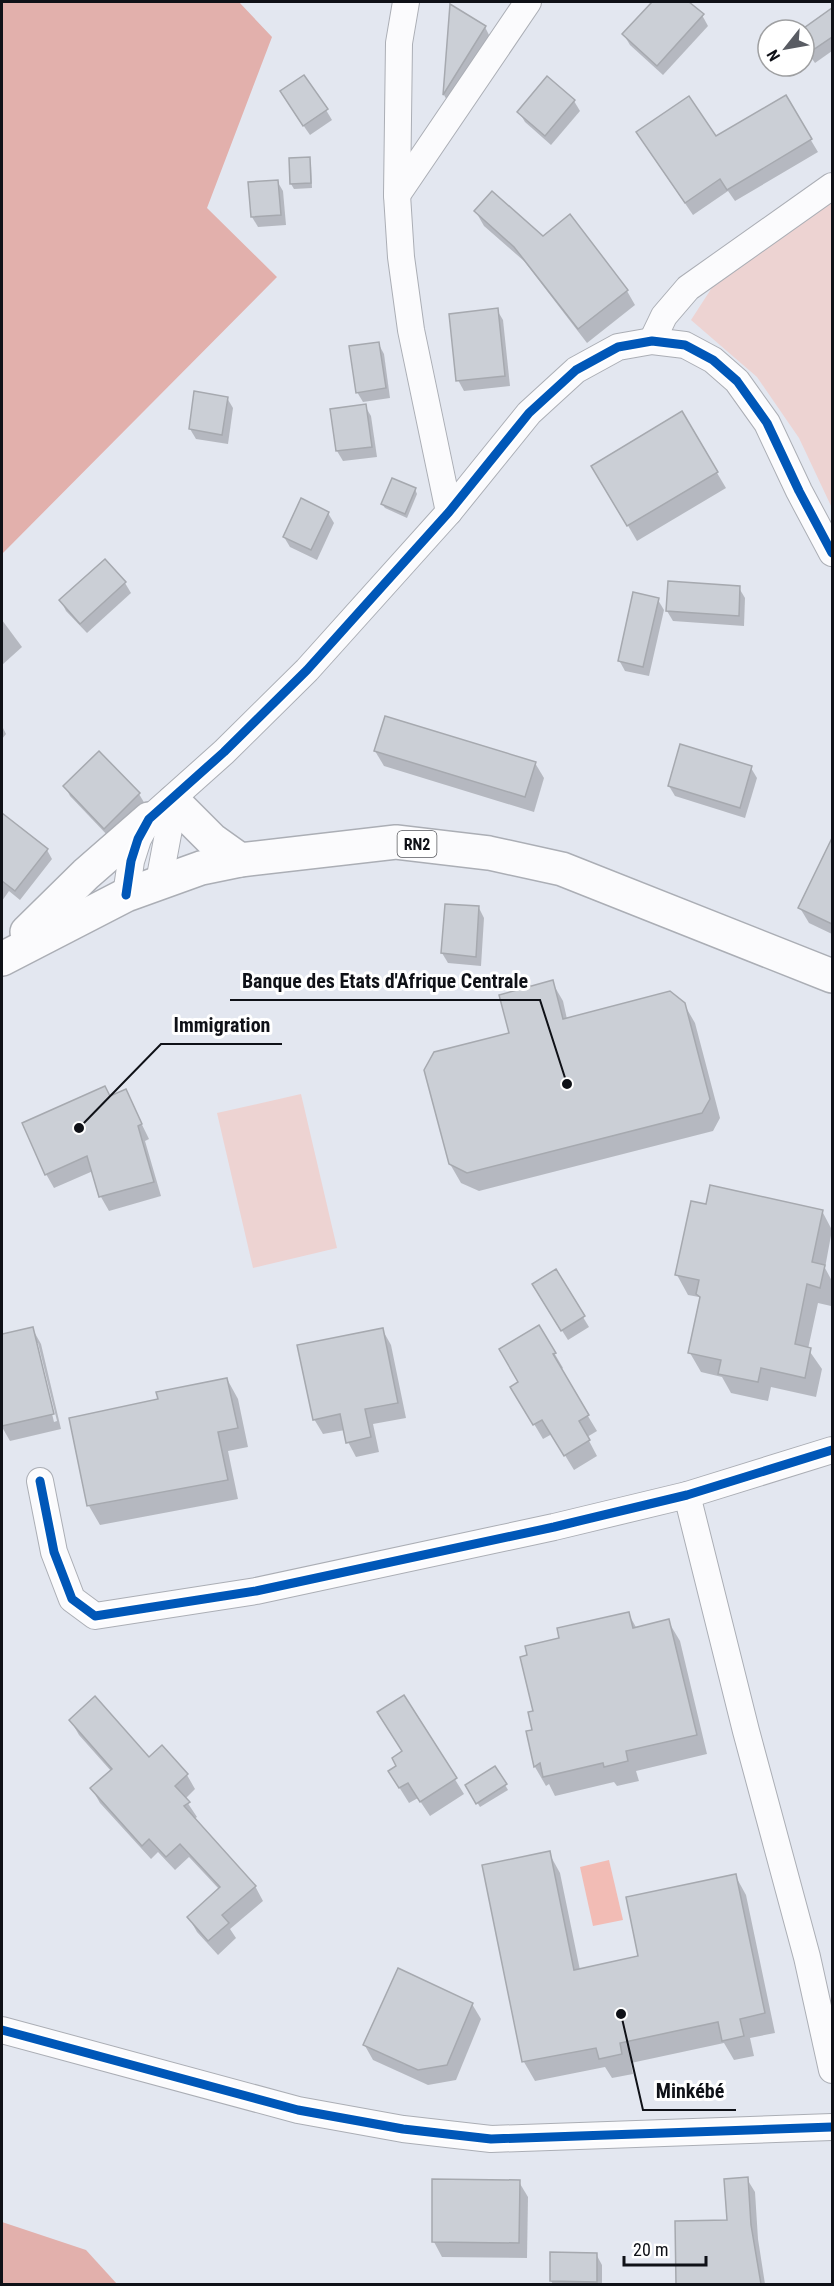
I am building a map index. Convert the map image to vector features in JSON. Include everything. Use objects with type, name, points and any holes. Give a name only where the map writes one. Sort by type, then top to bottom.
[{"type":"highway","points":[[2,957],[86,874],[166,806],[240,860]]},
{"type":"highway","name":"RN2","points":[[2,957],[126,895],[201,868],[240,860],[396,842],[489,852],[562,869],[832,976]]},
{"type":"street","points":[[406,2],[399,43],[397,195],[401,257],[411,330],[449,512]]},
{"type":"street","points":[[397,195],[510,24],[528,2]]},
{"type":"street","points":[[652,340],[664,316],[688,288],[832,186]]},
{"type":"street","points":[[126,895],[131,861],[138,839],[166,806],[307,670],[449,512],[530,413],[576,370],[618,347],[652,340],[685,345],[713,360],[737,381],[767,423],[832,553]]},
{"type":"street","points":[[159,882],[166,806]]},
{"type":"street","points":[[40,1481],[54,1552],[72,1599],[95,1616],[256,1591],[554,1527],[687,1495],[832,1450]]},
{"type":"street","points":[[687,1495],[746,1731],[807,1957],[832,2070]]},
{"type":"street","points":[[2,2030],[298,2110],[402,2129],[491,2139],[832,2127]]},
{"type":"shaded area","points":[[2,2],[239,2],[272,37],[207,208],[277,277],[2,554]]},
{"type":"shaded area","points":[[832,202],[832,508],[799,438],[757,377],[691,320],[713,286]]},
{"type":"shaded area","points":[[301,1094],[337,1248],[253,1268],[217,1113]]},
{"type":"shaded area","points":[[609,1860],[623,1920],[593,1926],[580,1867]]},
{"type":"shaded area","points":[[2,2222],[86,2250],[117,2284],[2,2284]]},
{"type":"building","points":[[652,2],[689,2],[704,14],[657,66],[622,34]]},
{"type":"building","points":[[450,4],[486,26],[443,95]]},
{"type":"building","points":[[832,8],[832,37],[816,48],[816,19]]},
{"type":"building","points":[[304,75],[328,109],[303,126],[280,91]]},
{"type":"building","points":[[547,76],[575,100],[545,136],[517,112]]},
{"type":"building","points":[[786,95],[812,139],[727,190],[720,179],[685,203],[636,132],[689,96],[716,136]]},
{"type":"building","points":[[310,157],[311,183],[290,184],[289,158]]},
{"type":"building","points":[[278,180],[281,215],[251,217],[248,182]]},
{"type":"building","points":[[492,191],[543,236],[570,214],[628,290],[578,329],[514,247],[474,211]]},
{"type":"building","points":[[498,308],[505,376],[456,381],[449,314]]},
{"type":"building","points":[[379,342],[386,388],[356,393],[349,346]]},
{"type":"building","points":[[194,391],[228,397],[222,435],[189,429]]},
{"type":"building","points":[[366,404],[372,447],[336,451],[330,409]]},
{"type":"building","points":[[682,411],[718,472],[627,526],[591,466]]},
{"type":"building","points":[[392,478],[416,488],[405,514],[381,504]]},
{"type":"building","points":[[301,498],[329,512],[311,550],[283,537]]},
{"type":"building","points":[[105,559],[126,582],[80,624],[59,600]]},
{"type":"building","points":[[668,581],[740,586],[739,616],[666,611]]},
{"type":"building","points":[[633,592],[659,598],[643,667],[618,661]]},
{"type":"building","points":[[385,716],[536,762],[525,797],[374,751]]},
{"type":"building","points":[[680,744],[752,766],[740,808],[668,786]]},
{"type":"building","points":[[99,751],[140,793],[104,829],[63,786]]},
{"type":"building","points":[[2,813],[48,849],[15,891],[2,881]]},
{"type":"building","points":[[832,838],[832,924],[798,908]]},
{"type":"building","points":[[445,904],[479,906],[476,957],[441,953]]},
{"type":"building","points":[[553,980],[563,1019],[670,991],[685,1003],[710,1099],[702,1113],[467,1173],[449,1164],[424,1070],[434,1052],[509,1033],[499,995]]},
{"type":"building","points":[[105,1086],[110,1096],[126,1089],[142,1124],[138,1126],[154,1182],[99,1197],[87,1156],[45,1175],[22,1123]]},
{"type":"building","points":[[710,1185],[823,1210],[812,1262],[825,1265],[820,1288],[807,1284],[795,1344],[811,1348],[805,1378],[761,1368],[758,1382],[718,1374],[721,1360],[688,1353],[700,1297],[696,1294],[699,1280],[675,1275],[691,1201],[706,1204]]},
{"type":"building","points":[[556,1269],[585,1316],[561,1331],[532,1284]]},
{"type":"building","points":[[539,1325],[556,1353],[553,1354],[589,1415],[579,1421],[590,1440],[564,1456],[542,1420],[533,1425],[510,1387],[518,1382],[499,1349]]},
{"type":"building","points":[[33,1327],[54,1414],[2,1426],[2,1334]]},
{"type":"building","points":[[383,1328],[398,1403],[365,1409],[371,1437],[346,1443],[340,1414],[313,1420],[297,1345]]},
{"type":"building","points":[[227,1378],[238,1428],[218,1432],[228,1480],[87,1506],[69,1418],[158,1399],[156,1392]]},
{"type":"building","points":[[629,1612],[633,1628],[669,1619],[697,1735],[626,1751],[628,1761],[604,1767],[603,1763],[543,1777],[540,1763],[534,1767],[526,1731],[532,1730],[528,1712],[533,1711],[520,1657],[527,1655],[525,1646],[559,1638],[557,1628]]},
{"type":"building","points":[[404,1695],[457,1778],[420,1802],[408,1783],[399,1788],[388,1771],[396,1766],[392,1758],[402,1751],[377,1712]]},
{"type":"building","points":[[95,1696],[149,1757],[162,1745],[188,1774],[175,1786],[190,1802],[184,1806],[256,1886],[222,1915],[229,1923],[208,1941],[187,1917],[220,1887],[180,1844],[166,1857],[149,1839],[142,1846],[90,1788],[112,1769],[69,1720]]},
{"type":"building","points":[[495,1766],[507,1784],[476,1804],[465,1785]]},
{"type":"building","points":[[550,1851],[574,1970],[638,1956],[626,1897],[736,1874],[765,2013],[740,2019],[744,2036],[722,2041],[718,2022],[620,2043],[622,2054],[599,2059],[596,2048],[522,2062],[482,1865]]},
{"type":"building","points":[[398,1968],[473,2003],[447,2065],[418,2070],[363,2045]]},
{"type":"building","points":[[748,2177],[751,2225],[761,2284],[676,2284],[675,2221],[727,2220],[724,2179]]},
{"type":"building","points":[[432,2179],[520,2180],[519,2243],[432,2242]]},
{"type":"building","points":[[550,2252],[597,2253],[597,2282],[550,2281]]},
{"type":"cycle path","points":[[126,895],[131,861],[138,839],[149,819],[224,752],[307,670],[449,512],[529,413],[576,370],[618,347],[652,341],[685,345],[713,360],[737,381],[767,423],[832,553]]},
{"type":"cycle path","points":[[40,1481],[54,1552],[72,1599],[95,1616],[256,1591],[554,1527],[687,1495],[832,1450]]},
{"type":"cycle path","points":[[2,2030],[298,2110],[403,2129],[491,2139],[832,2127]]},
{"type":"place","name":"Banque des Etats d'Afrique Centrale","points":[[567,1084]]},
{"type":"place","name":"Immigration","points":[[79,1128]]},
{"type":"place","name":"Minkébé","points":[[621,2014]]}]
